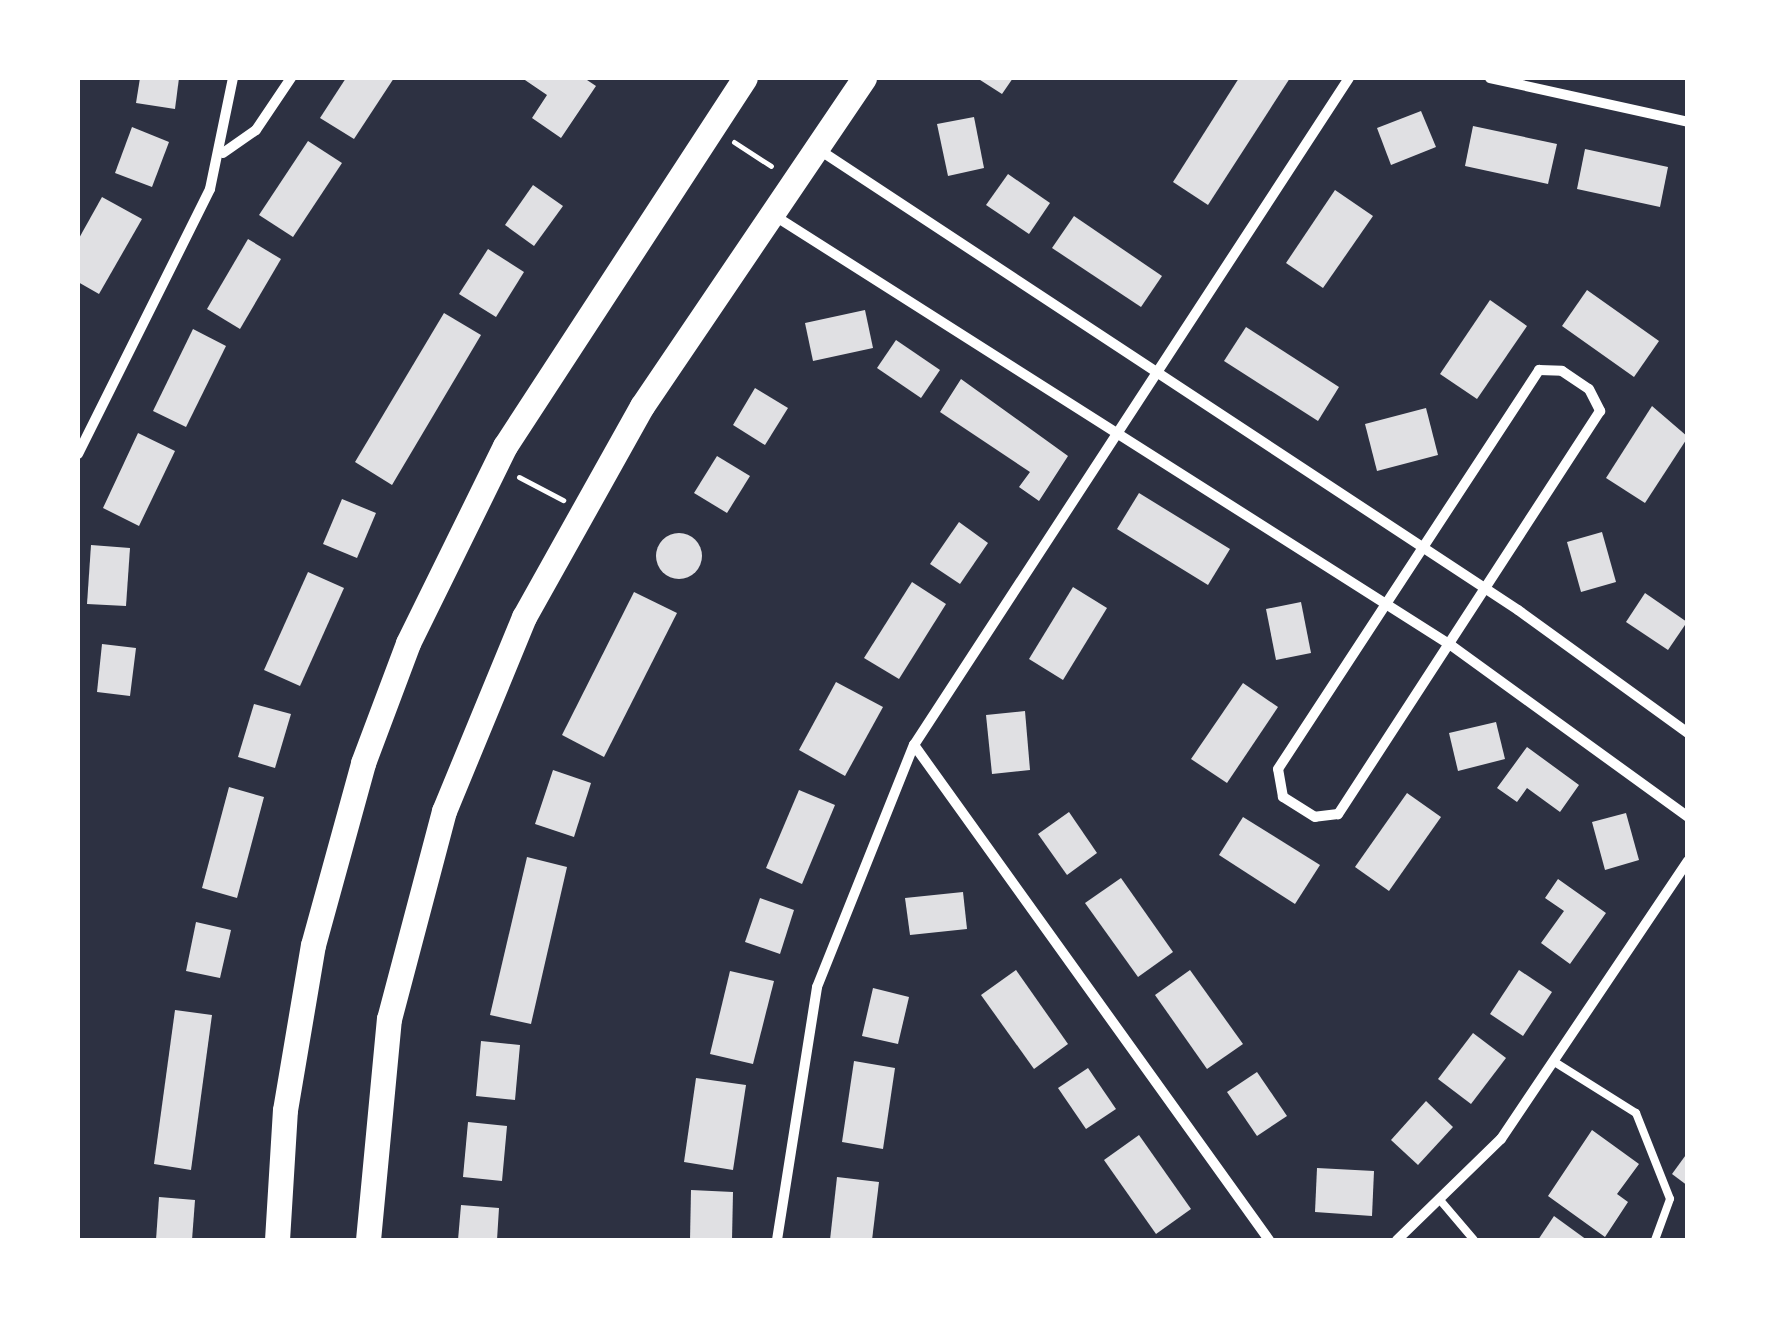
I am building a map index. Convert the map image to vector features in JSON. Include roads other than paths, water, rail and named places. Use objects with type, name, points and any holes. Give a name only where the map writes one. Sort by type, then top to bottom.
[{"type":"main road","points":[[276,1240],[297,1032],[363,763],[408,643],[495,465],[744,78]]},
{"type":"main road","points":[[368,1240],[389,1020],[444,811],[524,616],[583,510],[864,78]]},
{"type":"street","points":[[78,454],[223,152],[233,78]]},
{"type":"street","points":[[223,152],[256,130],[291,78]]},
{"type":"street","points":[[778,1240],[817,987],[914,745],[1116,426],[1349,78]]},
{"type":"street","points":[[1490,78],[1688,122]]},
{"type":"street","points":[[817,148],[1486,590],[1688,733]]},
{"type":"street","points":[[772,214],[1116,426],[1384,606],[1452,646],[1688,817]]},
{"type":"street","points":[[1539,370],[1562,371],[1600,411],[1452,646],[1338,814],[1315,817],[1284,796],[1278,769],[1420,547],[1539,370]]},
{"type":"street","points":[[914,745],[1269,1240]]},
{"type":"street","points":[[1397,1240],[1501,1139],[1688,861]]},
{"type":"lane","points":[[1553,1061],[1636,1113],[1670,1199],[1656,1240]]},
{"type":"lane","points":[[1440,1200],[1474,1240]]}]
